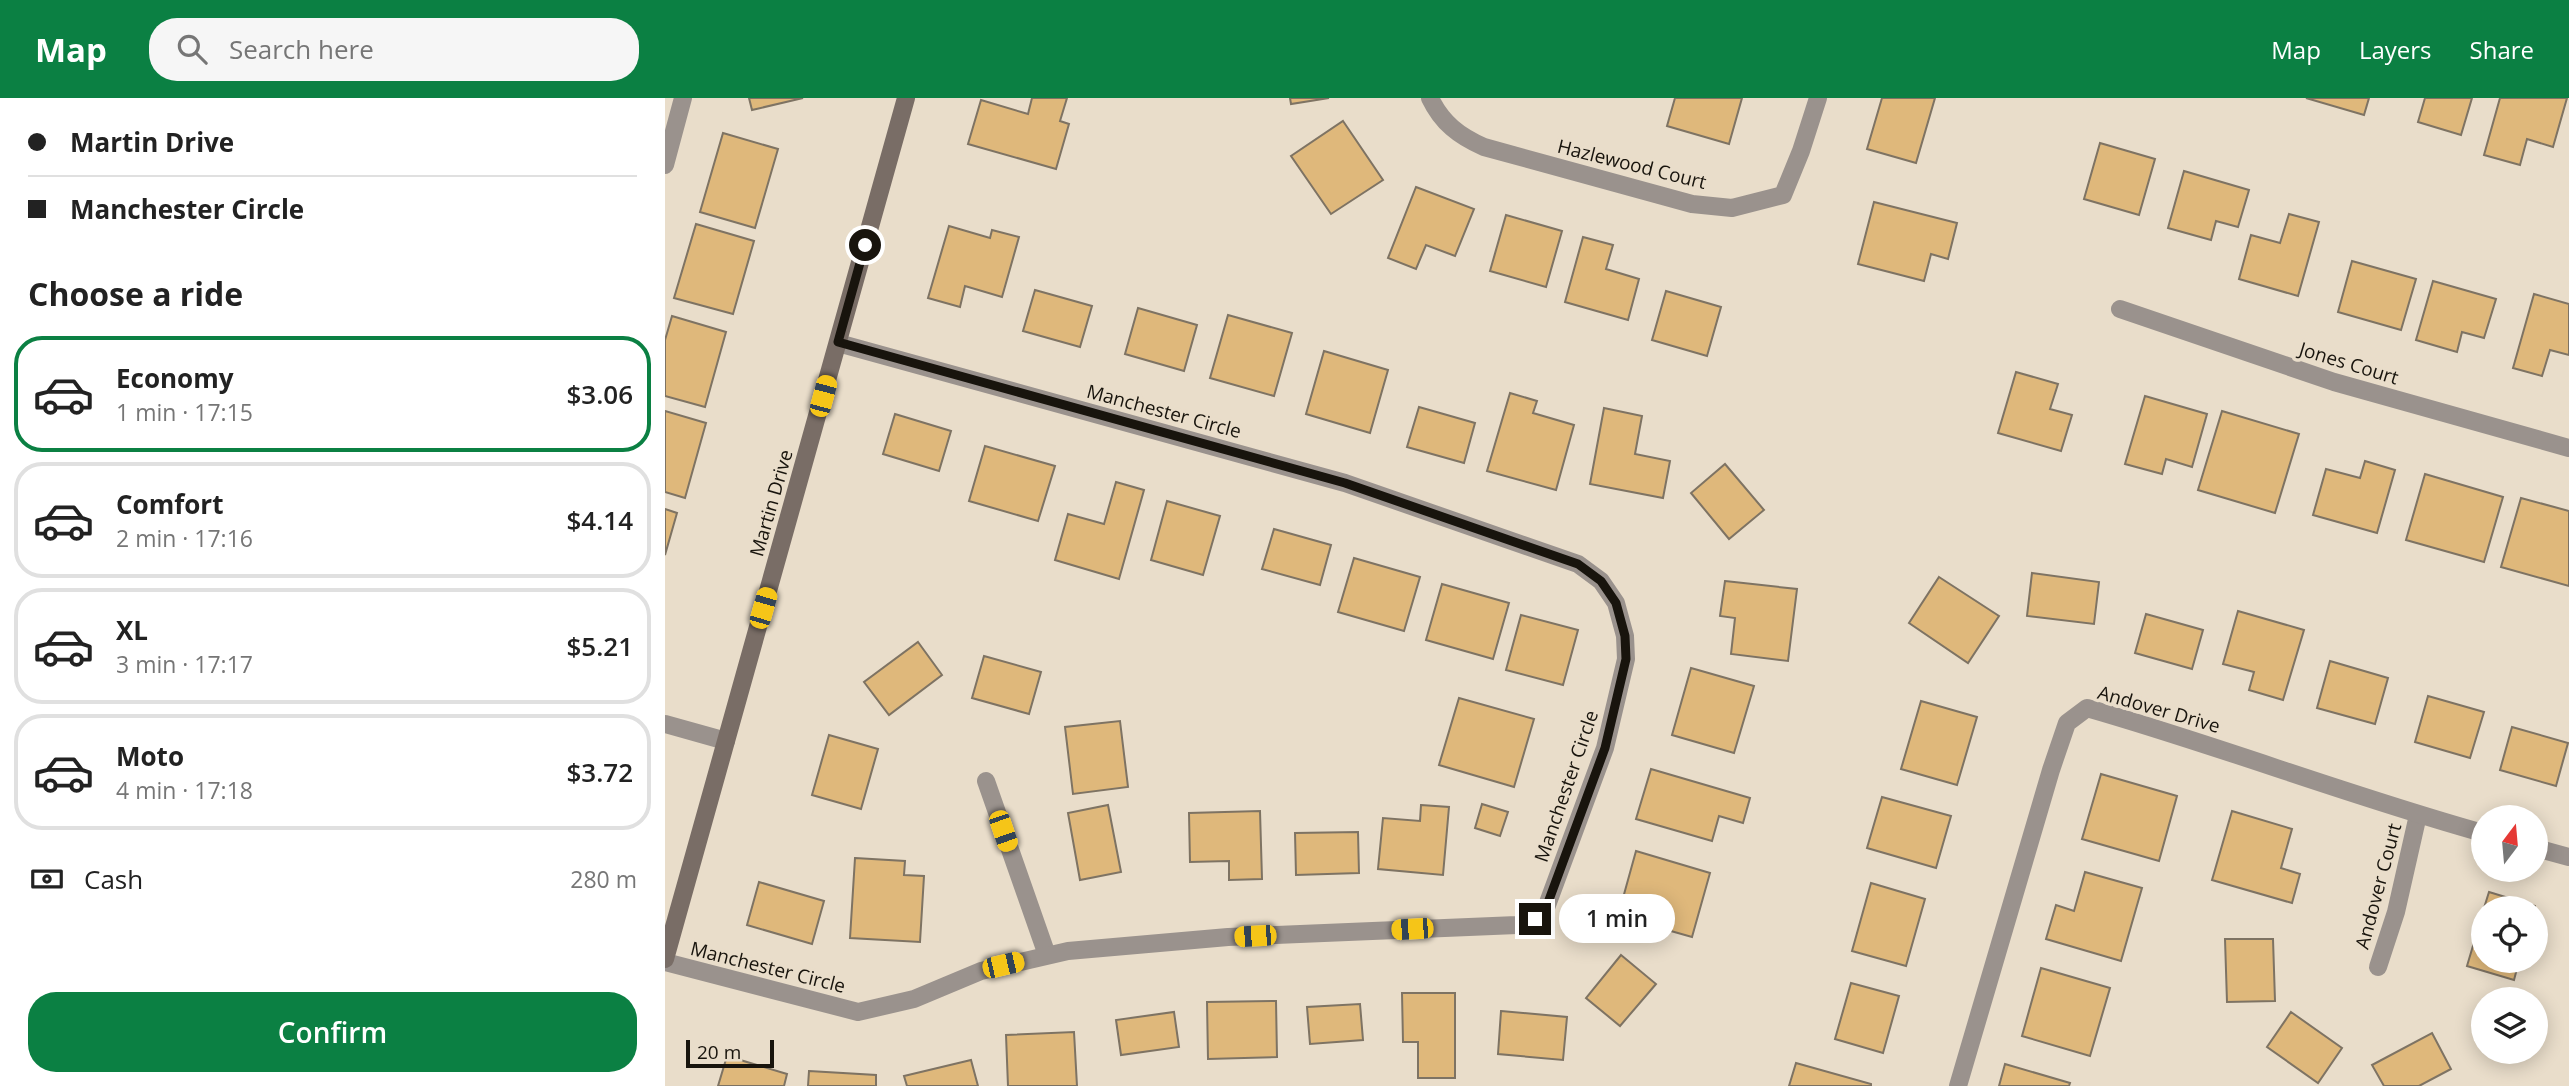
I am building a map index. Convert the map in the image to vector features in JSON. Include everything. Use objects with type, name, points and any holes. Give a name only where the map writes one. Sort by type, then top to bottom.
[{"type":"street","points":[[665,165],[683,98]]},
{"type":"street","name":"Martin Drive","points":[[665,961],[906,98]]},
{"type":"street","name":"Hazlewood Court","points":[[1430,98],[1438,114],[1460,136],[1484,147],[1692,204],[1732,208],[1783,195],[1818,98]]},
{"type":"street","name":"Jones Court","points":[[2120,309],[2334,382],[2569,448]]},
{"type":"street","name":"Manchester Circle","points":[[665,961],[859,1012],[914,999],[982,971],[1068,951],[1229,937],[1517,925],[1535,919],[1546,908],[1605,748],[1626,659],[1625,636],[1616,603],[1601,581],[1578,564],[1345,483],[838,342]]},
{"type":"street","name":"Andover Drive","points":[[1958,1086],[2067,723],[2087,708],[2197,740],[2418,815],[2471,830]]},
{"type":"street","points":[[665,724],[726,741]]},
{"type":"street","points":[[986,781],[1047,955]]},
{"type":"street","name":"Andover Court","points":[[2378,967],[2396,912],[2418,815]]},
{"type":"street","points":[[2548,851],[2569,857]]},
{"type":"building","points":[[749,98],[803,98],[752,110]]},
{"type":"building","points":[[1032,98],[1067,98],[1060,121],[1069,124],[1056,169],[968,144],[981,100],[1028,114]]},
{"type":"building","points":[[1290,98],[1329,98],[1291,104]]},
{"type":"building","points":[[1675,98],[1742,98],[1729,144],[1667,126]]},
{"type":"building","points":[[1882,98],[1935,98],[1916,163],[1867,149]]},
{"type":"building","points":[[2306,98],[2369,98],[2364,115]]},
{"type":"building","points":[[2425,98],[2472,98],[2461,135],[2418,122]]},
{"type":"building","points":[[2500,98],[2567,98],[2553,147],[2527,139],[2520,165],[2484,155]]},
{"type":"building","points":[[1343,121],[1383,180],[1331,214],[1291,156]]},
{"type":"building","points":[[723,133],[778,149],[755,228],[700,212]]},
{"type":"building","points":[[2100,143],[2155,159],[2139,215],[2084,199]]},
{"type":"building","points":[[2184,171],[2249,190],[2238,227],[2216,221],[2211,240],[2168,228]]},
{"type":"building","points":[[1416,187],[1474,209],[1455,256],[1426,245],[1416,269],[1388,258]]},
{"type":"building","points":[[1874,202],[1957,223],[1948,259],[1931,254],[1924,281],[1858,264]]},
{"type":"building","points":[[2289,214],[2319,222],[2298,296],[2239,279],[2251,235],[2280,243]]},
{"type":"building","points":[[1506,215],[1562,231],[1546,287],[1490,271]]},
{"type":"building","points":[[696,224],[754,241],[733,314],[674,298]]},
{"type":"building","points":[[949,226],[990,238],[992,230],[1019,237],[1002,297],[965,286],[960,307],[928,298]]},
{"type":"building","points":[[1583,237],[1613,245],[1606,269],[1639,279],[1628,320],[1565,302]]},
{"type":"building","points":[[2352,261],[2416,279],[2401,330],[2338,312]]},
{"type":"building","points":[[2433,281],[2496,299],[2484,338],[2462,332],[2457,352],[2416,340]]},
{"type":"building","points":[[1035,290],[1092,306],[1080,347],[1023,331]]},
{"type":"building","points":[[1666,291],[1721,307],[1707,356],[1652,340]]},
{"type":"building","points":[[2534,294],[2569,304],[2569,355],[2550,350],[2542,376],[2513,368]]},
{"type":"building","points":[[1138,308],[1197,325],[1184,371],[1125,354]]},
{"type":"building","points":[[1228,315],[1292,333],[1274,396],[1210,378]]},
{"type":"building","points":[[672,316],[726,332],[705,407],[665,396],[665,340]]},
{"type":"building","points":[[1324,351],[1388,370],[1370,433],[1306,414]]},
{"type":"building","points":[[2016,372],[2058,384],[2050,409],[2072,415],[2061,451],[1998,433]]},
{"type":"building","points":[[1510,393],[1537,401],[1533,413],[1574,425],[1556,490],[1487,471]]},
{"type":"building","points":[[2145,396],[2207,414],[2192,467],[2166,459],[2162,474],[2125,464]]},
{"type":"building","points":[[1419,407],[1475,423],[1464,463],[1407,447]]},
{"type":"building","points":[[1604,408],[1642,416],[1635,454],[1670,461],[1663,498],[1590,484]]},
{"type":"building","points":[[665,411],[706,423],[685,498],[665,492]]},
{"type":"building","points":[[2222,411],[2299,434],[2275,513],[2198,490]]},
{"type":"building","points":[[895,414],[951,431],[939,471],[883,454]]},
{"type":"building","points":[[985,446],[1055,466],[1038,521],[969,501]]},
{"type":"building","points":[[2365,461],[2395,470],[2377,533],[2313,515],[2326,469],[2360,478]]},
{"type":"building","points":[[1725,464],[1764,510],[1729,539],[1691,493]]},
{"type":"building","points":[[2425,474],[2503,497],[2484,562],[2406,540]]},
{"type":"building","points":[[1116,482],[1144,490],[1119,579],[1055,560],[1068,514],[1104,524]]},
{"type":"building","points":[[2521,498],[2569,511],[2569,586],[2501,567]]},
{"type":"building","points":[[1167,501],[1220,516],[1203,575],[1151,560]]},
{"type":"building","points":[[665,509],[677,513],[665,555]]},
{"type":"building","points":[[1274,529],[1331,545],[1320,585],[1262,569]]},
{"type":"building","points":[[1354,558],[1420,577],[1404,631],[1338,612]]},
{"type":"building","points":[[2032,573],[2099,582],[2094,624],[2027,616]]},
{"type":"building","points":[[1939,577],[1999,616],[1968,663],[1909,623]]},
{"type":"building","points":[[1725,581],[1797,589],[1788,661],[1731,654],[1735,618],[1720,616]]},
{"type":"building","points":[[1442,584],[1509,603],[1493,659],[1426,640]]},
{"type":"building","points":[[2238,611],[2304,630],[2283,700],[2249,690],[2254,672],[2223,664]]},
{"type":"building","points":[[2146,614],[2203,630],[2192,669],[2135,653]]},
{"type":"building","points":[[1521,615],[1578,630],[1563,685],[1506,670]]},
{"type":"building","points":[[918,642],[942,675],[889,715],[864,682]]},
{"type":"building","points":[[984,656],[1041,672],[1029,714],[972,698]]},
{"type":"building","points":[[2330,661],[2388,678],[2375,724],[2317,708]]},
{"type":"building","points":[[1691,668],[1754,686],[1734,753],[1672,735]]},
{"type":"building","points":[[2428,696],[2484,712],[2470,758],[2415,742]]},
{"type":"building","points":[[1459,698],[1534,719],[1514,787],[1439,765]]},
{"type":"building","points":[[1921,701],[1977,717],[1957,785],[1901,769]]},
{"type":"building","points":[[1120,721],[1128,787],[1073,794],[1065,727]]},
{"type":"building","points":[[2512,727],[2568,743],[2556,786],[2500,770]]},
{"type":"building","points":[[829,735],[878,749],[861,809],[812,795]]},
{"type":"building","points":[[1651,769],[1750,798],[1743,823],[1719,816],[1712,841],[1636,819]]},
{"type":"building","points":[[2101,774],[2177,796],[2159,861],[2082,839]]},
{"type":"building","points":[[1882,797],[1951,816],[1936,868],[1867,848]]},
{"type":"building","points":[[1482,804],[1508,812],[1500,836],[1475,828]]},
{"type":"building","points":[[1108,805],[1121,872],[1080,880],[1068,813]]},
{"type":"building","points":[[1421,805],[1449,807],[1443,875],[1378,869],[1383,818],[1420,821]]},
{"type":"building","points":[[1260,811],[1262,879],[1229,880],[1229,861],[1190,862],[1189,813]]},
{"type":"building","points":[[2232,811],[2292,829],[2281,868],[2300,874],[2292,903],[2212,880]]},
{"type":"building","points":[[1358,832],[1359,873],[1296,875],[1295,833]]},
{"type":"building","points":[[1636,851],[1710,873],[1692,937],[1618,916]]},
{"type":"building","points":[[855,858],[905,861],[904,875],[924,876],[920,942],[850,938]]},
{"type":"building","points":[[2085,872],[2142,888],[2121,961],[2046,939],[2056,905],[2074,911]]},
{"type":"building","points":[[759,882],[824,901],[812,944],[747,925]]},
{"type":"building","points":[[1871,883],[1925,899],[1906,966],[1852,951]]},
{"type":"building","points":[[2225,939],[2273,939],[2275,1001],[2227,1002]]},
{"type":"building","points":[[1621,955],[1656,984],[1620,1026],[1586,998]]},
{"type":"building","points":[[2041,968],[2110,988],[2090,1056],[2022,1036]]},
{"type":"building","points":[[2490,973],[2516,973],[2514,980]]},
{"type":"building","points":[[1851,983],[1899,996],[1883,1053],[1835,1039]]},
{"type":"building","points":[[1402,993],[1455,993],[1455,1078],[1418,1078],[1418,1042],[1403,1042]]},
{"type":"building","points":[[1276,1001],[1277,1057],[1208,1059],[1207,1002]]},
{"type":"building","points":[[1360,1004],[1363,1040],[1310,1044],[1307,1007]]},
{"type":"building","points":[[1501,1011],[1567,1017],[1563,1060],[1498,1054]]},
{"type":"building","points":[[1174,1012],[1179,1047],[1121,1055],[1116,1020]]},
{"type":"building","points":[[2291,1012],[2342,1048],[2318,1083],[2267,1047]]},
{"type":"building","points":[[1074,1032],[1077,1086],[1008,1086],[1006,1035]]},
{"type":"building","points":[[2432,1033],[2451,1069],[2419,1086],[2384,1086],[2372,1065]]},
{"type":"building","points":[[727,1056],[787,1074],[784,1086],[718,1086]]},
{"type":"building","points":[[971,1060],[978,1086],[907,1086],[904,1076]]},
{"type":"building","points":[[1796,1063],[1871,1084],[1871,1086],[1789,1086]]},
{"type":"building","points":[[2005,1064],[2070,1083],[2069,1086],[1999,1086]]},
{"type":"building","points":[[809,1071],[876,1075],[876,1086],[808,1086]]},
{"type":"route","points":[[865,245],[838,342],[1345,483],[1578,564],[1601,581],[1616,603],[1625,636],[1626,659],[1605,748],[1546,908],[1535,919]]}]
